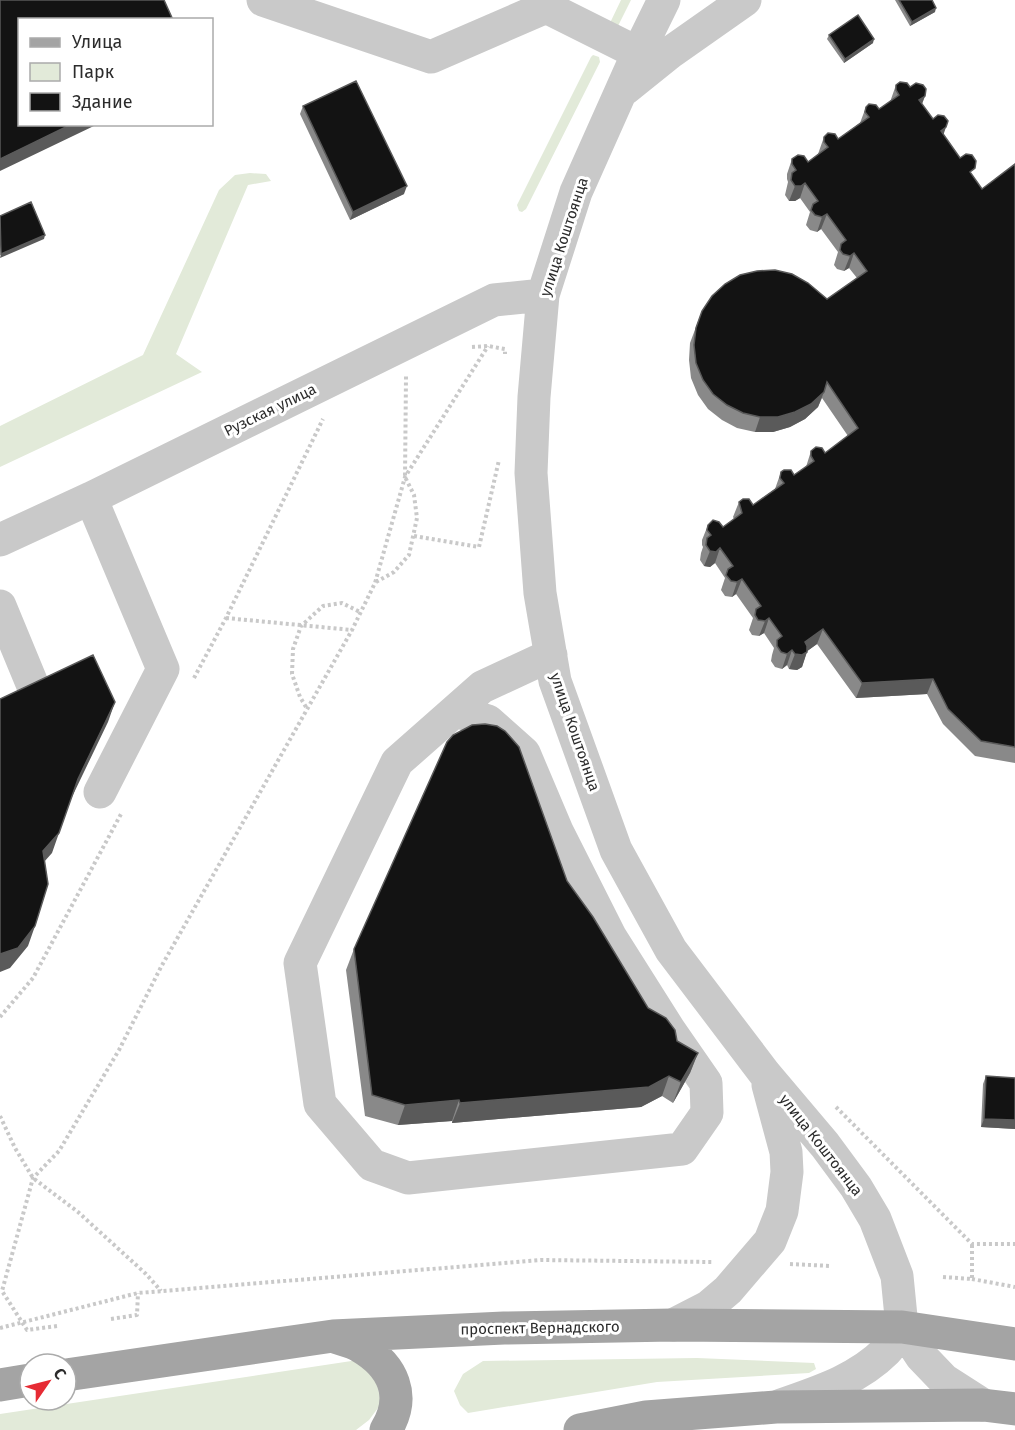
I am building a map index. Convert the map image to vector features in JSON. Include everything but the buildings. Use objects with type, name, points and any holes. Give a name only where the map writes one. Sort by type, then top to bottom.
[{"type":"main road","name":"проспект Вернадского","points":[[78,1373],[333,1336],[504,1328],[673,1325],[902,1327],[1015,1344]]},
{"type":"main road","points":[[333,1336],[360,1346],[379,1361],[394,1379],[396,1399],[386,1430]]},
{"type":"main road","points":[[0,1385],[18,1382]]},
{"type":"main road","points":[[580,1430],[646,1417],[776,1407],[999,1407]]},
{"type":"street","points":[[263,0],[431,57],[546,7],[638,53]]},
{"type":"street","name":"улица Коштоянца","points":[[664,0],[576,192],[543,295],[534,397],[531,473],[540,593],[555,681],[616,850],[671,950],[765,1074],[825,1145],[856,1187],[875,1220],[897,1275],[902,1327]]},
{"type":"street","points":[[619,94],[671,52],[745,0]]},
{"type":"street","name":"Рузская улица","points":[[0,540],[91,498],[494,300],[543,295]]},
{"type":"street","points":[[91,498],[163,669],[100,792]]},
{"type":"street","points":[[0,606],[38,698]]},
{"type":"street","points":[[455,711],[488,721],[524,753],[557,831],[610,936],[706,1083],[706,1113],[682,1149],[408,1178],[372,1165],[320,1104],[300,963],[397,762],[482,687],[551,655]]},
{"type":"street","points":[[673,1325],[708,1307],[728,1290],[770,1240],[782,1210],[787,1172],[786,1152],[780,1122],[765,1074]]},
{"type":"street","points":[[776,1407],[841,1383],[886,1350],[902,1327],[921,1356],[944,1380],[999,1407]]},
{"type":"path","points":[[474,346],[505,349],[505,361]]},
{"type":"path","points":[[405,477],[488,346]]},
{"type":"path","points":[[57,1326],[27,1330],[1,1290],[33,1178],[59,1151],[119,1050],[161,967],[233,842],[306,707],[352,630],[375,583],[405,477],[406,369]]},
{"type":"path","points":[[414,536],[478,547],[500,456]]},
{"type":"path","points":[[375,583],[394,572],[409,555],[417,518],[414,495],[405,477]]},
{"type":"path","points":[[306,707],[292,674],[293,649],[301,626],[323,606],[342,603],[360,612]]},
{"type":"path","points":[[226,618],[352,630]]},
{"type":"path","points":[[831,1103],[972,1244],[1015,1244]]},
{"type":"path","points":[[0,1116],[33,1178],[78,1212],[146,1274],[160,1291]]},
{"type":"path","points":[[972,1244],[972,1279]]},
{"type":"path","points":[[0,1328],[138,1293],[540,1260],[831,1266]]},
{"type":"path","points":[[943,1277],[972,1279],[1015,1287]]},
{"type":"path","points":[[111,1319],[137,1315],[138,1293]]},
{"type":"green space","points":[[621,0],[631,0],[618,26],[610,23]]},
{"type":"green space","points":[[593,55],[599,57],[600,62],[526,209],[519,211],[517,205]]},
{"type":"green space","points":[[266,174],[271,181],[248,185],[176,354],[202,372],[0,467],[0,426],[143,355],[219,190],[235,175]]},
{"type":"green space","points":[[697,1358],[814,1363],[816,1369],[809,1373],[657,1382],[468,1413],[460,1405],[454,1391],[463,1374],[483,1361]]},
{"type":"green space","points":[[358,1360],[375,1372],[381,1404],[369,1420],[356,1430],[0,1430],[0,1414],[18,1411],[78,1412],[78,1402]]}]
